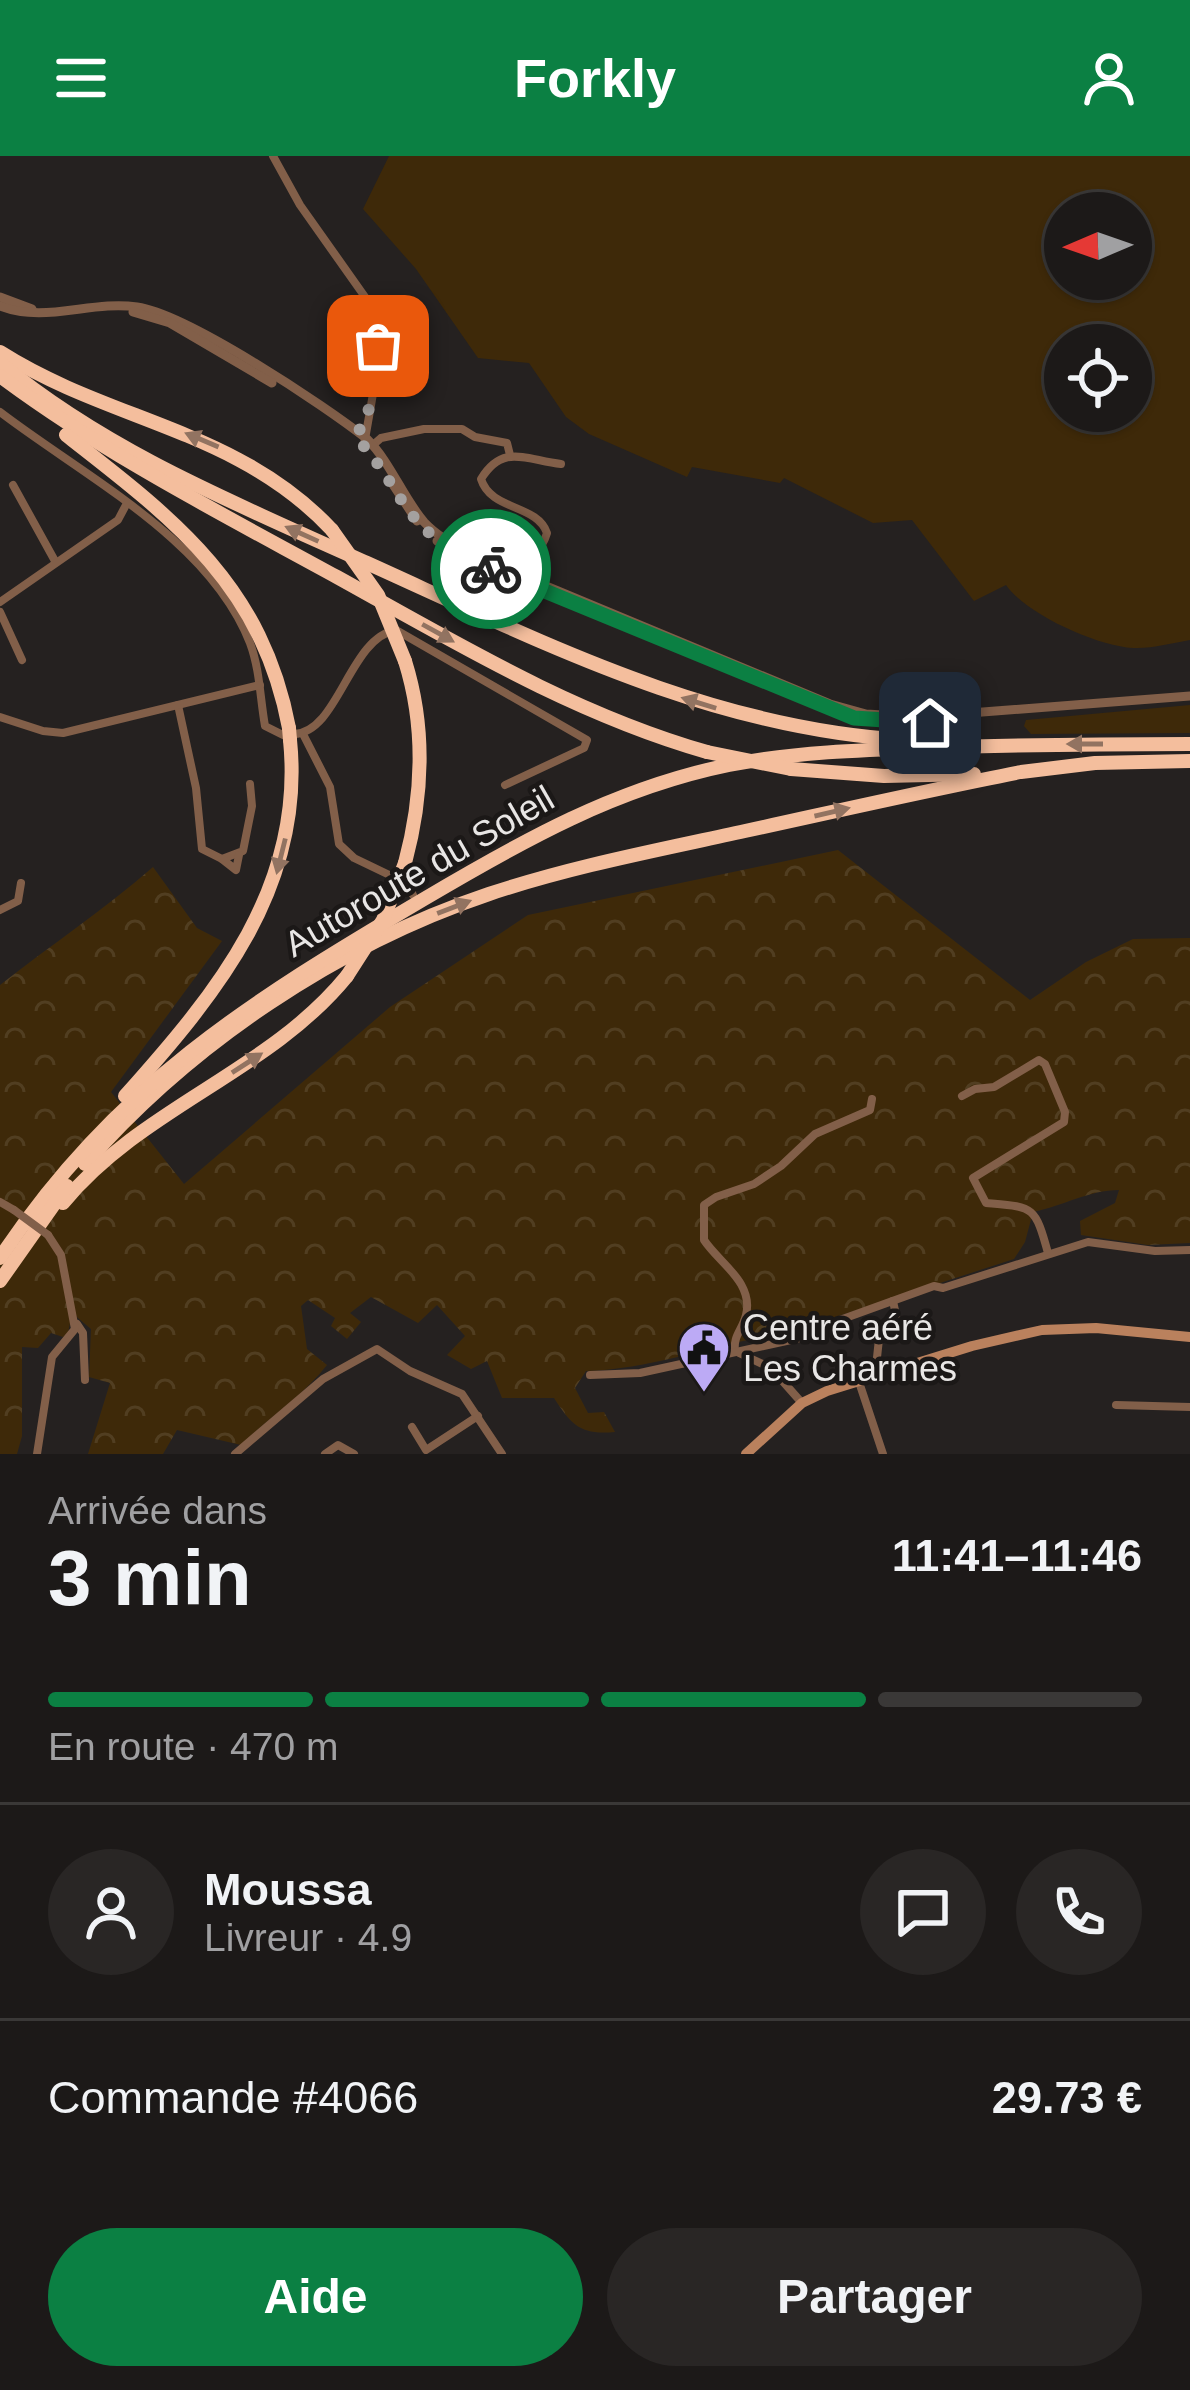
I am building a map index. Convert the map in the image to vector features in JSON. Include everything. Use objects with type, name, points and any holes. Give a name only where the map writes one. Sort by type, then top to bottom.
[{"type":"highway","points":[[0,352],[73,390],[240,458],[291,490],[332,530],[376,591],[405,661],[419,727],[420,768],[415,824],[405,863],[383,920],[346,976],[281,1040],[148,1126],[104,1161],[50,1218],[0,1296]]},
{"type":"highway","points":[[0,363],[97,432],[189,482],[628,679],[700,704],[801,728],[880,739],[980,744]]},
{"type":"highway","points":[[0,380],[150,499],[216,566],[259,632],[292,734],[287,833],[253,930],[207,1000],[78,1150],[35,1208]]},
{"type":"highway","points":[[0,380],[112,454],[536,687],[622,726],[707,752],[791,769],[898,777],[1021,772]]},
{"type":"highway","name":"Autoroute du Soleil","points":[[0,1258],[35,1208],[117,1115],[176,1060],[236,1014],[326,956],[542,830],[638,790],[728,766],[832,751],[980,744],[1190,744]]},
{"type":"highway","name":"Autoroute du Soleil","points":[[0,1282],[58,1195],[161,1089],[271,1004],[386,936],[484,895],[572,868],[1021,772],[1095,763],[1190,760]]},
{"type":"main road","points":[[746,1454],[802,1403],[859,1381],[1018,1334],[1096,1328],[1190,1336]]},
{"type":"street","points":[[273,156],[300,205],[369,300],[378,346],[363,440]]},
{"type":"street","points":[[0,302],[29,314],[98,307],[170,323],[363,440],[431,536],[448,549],[854,718],[930,723],[1190,699]]},
{"type":"street","points":[[0,412],[172,537],[225,597],[248,638],[265,726],[292,734],[331,788],[339,844],[354,858],[406,883],[413,896]]},
{"type":"street","points":[[363,440],[424,429],[462,429],[475,437],[507,443],[510,455]]},
{"type":"street","points":[[503,571],[514,556],[534,554],[543,547],[548,533],[538,520],[484,488],[485,472],[510,455],[561,464]]},
{"type":"street","points":[[13,485],[55,561]]},
{"type":"street","points":[[3,598],[118,520],[128,503]]},
{"type":"street","points":[[0,613],[22,660]]},
{"type":"street","points":[[292,734],[320,722],[376,641],[388,631],[398,631],[587,740],[584,748],[505,785]]},
{"type":"street","points":[[0,716],[63,733],[260,685]]},
{"type":"street","points":[[178,705],[196,788],[201,848],[223,859],[239,855],[252,806],[250,784]]},
{"type":"street","points":[[0,910],[18,901],[21,883]]},
{"type":"street","points":[[962,1096],[974,1089],[994,1088],[1039,1060],[1045,1064],[1065,1112],[1064,1123],[973,1178],[986,1203],[1020,1204],[1037,1216],[1048,1252]]},
{"type":"street","points":[[736,1352],[734,1339],[745,1318],[747,1297],[726,1260],[704,1240],[704,1204],[770,1174],[815,1134],[870,1110],[872,1099]]},
{"type":"street","points":[[0,1202],[48,1235],[61,1255],[75,1323],[73,1334],[52,1357],[38,1454]]},
{"type":"street","points":[[590,1375],[640,1372],[823,1333],[837,1321],[893,1301],[1094,1241],[1156,1252],[1190,1250]]},
{"type":"street","points":[[875,1376],[879,1339],[896,1315],[893,1301]]},
{"type":"street","points":[[75,1323],[83,1333],[85,1380]]},
{"type":"street","points":[[235,1454],[323,1379],[377,1349],[410,1371],[462,1394],[502,1454]]},
{"type":"street","points":[[736,1352],[771,1368],[802,1403]]},
{"type":"street","points":[[859,1381],[883,1454]]},
{"type":"street","points":[[1116,1405],[1190,1407]]},
{"type":"street","points":[[412,1427],[426,1450],[478,1416]]},
{"type":"street","points":[[325,1454],[338,1445],[355,1454]]},
{"type":"green space","points":[[389,156],[1190,156],[1190,640],[1140,648],[1101,641],[1045,617],[1006,585],[974,601],[912,520],[873,523],[784,478],[780,483],[692,467],[687,477],[589,434],[566,417],[529,363],[478,358],[416,269],[363,209]]},
{"type":"green space","points":[[1190,705],[1190,733],[1031,734],[1024,726],[1026,720]]},
{"type":"green space","points":[[838,850],[1030,1000],[1086,962],[1133,939],[1190,938],[1190,1243],[1148,1245],[1081,1235],[1080,1221],[1115,1203],[1119,1190],[1033,1212],[1025,1242],[1014,1259],[804,1331],[586,1371],[575,1388],[588,1413],[604,1412],[615,1432],[578,1427],[554,1398],[502,1398],[487,1361],[471,1369],[447,1355],[465,1336],[437,1305],[418,1323],[371,1297],[350,1313],[361,1322],[347,1339],[331,1326],[335,1318],[308,1300],[301,1306],[307,1349],[327,1365],[241,1445],[177,1430],[163,1454],[88,1454],[110,1383],[89,1377],[91,1329],[72,1313],[63,1337],[51,1333],[38,1348],[22,1347],[22,1436],[17,1454],[0,1454],[0,985],[153,867],[197,928],[222,941],[111,1092],[184,1184],[390,1007],[528,915]]},
{"type":"way so far","points":[[378,346],[372,404],[355,437],[377,459],[431,536],[491,569]]},
{"type":"place","name":"Centre aéré Les Charmes","points":[[704,1394]]},
{"type":"route","points":[[491,569],[854,718],[930,723]]}]
